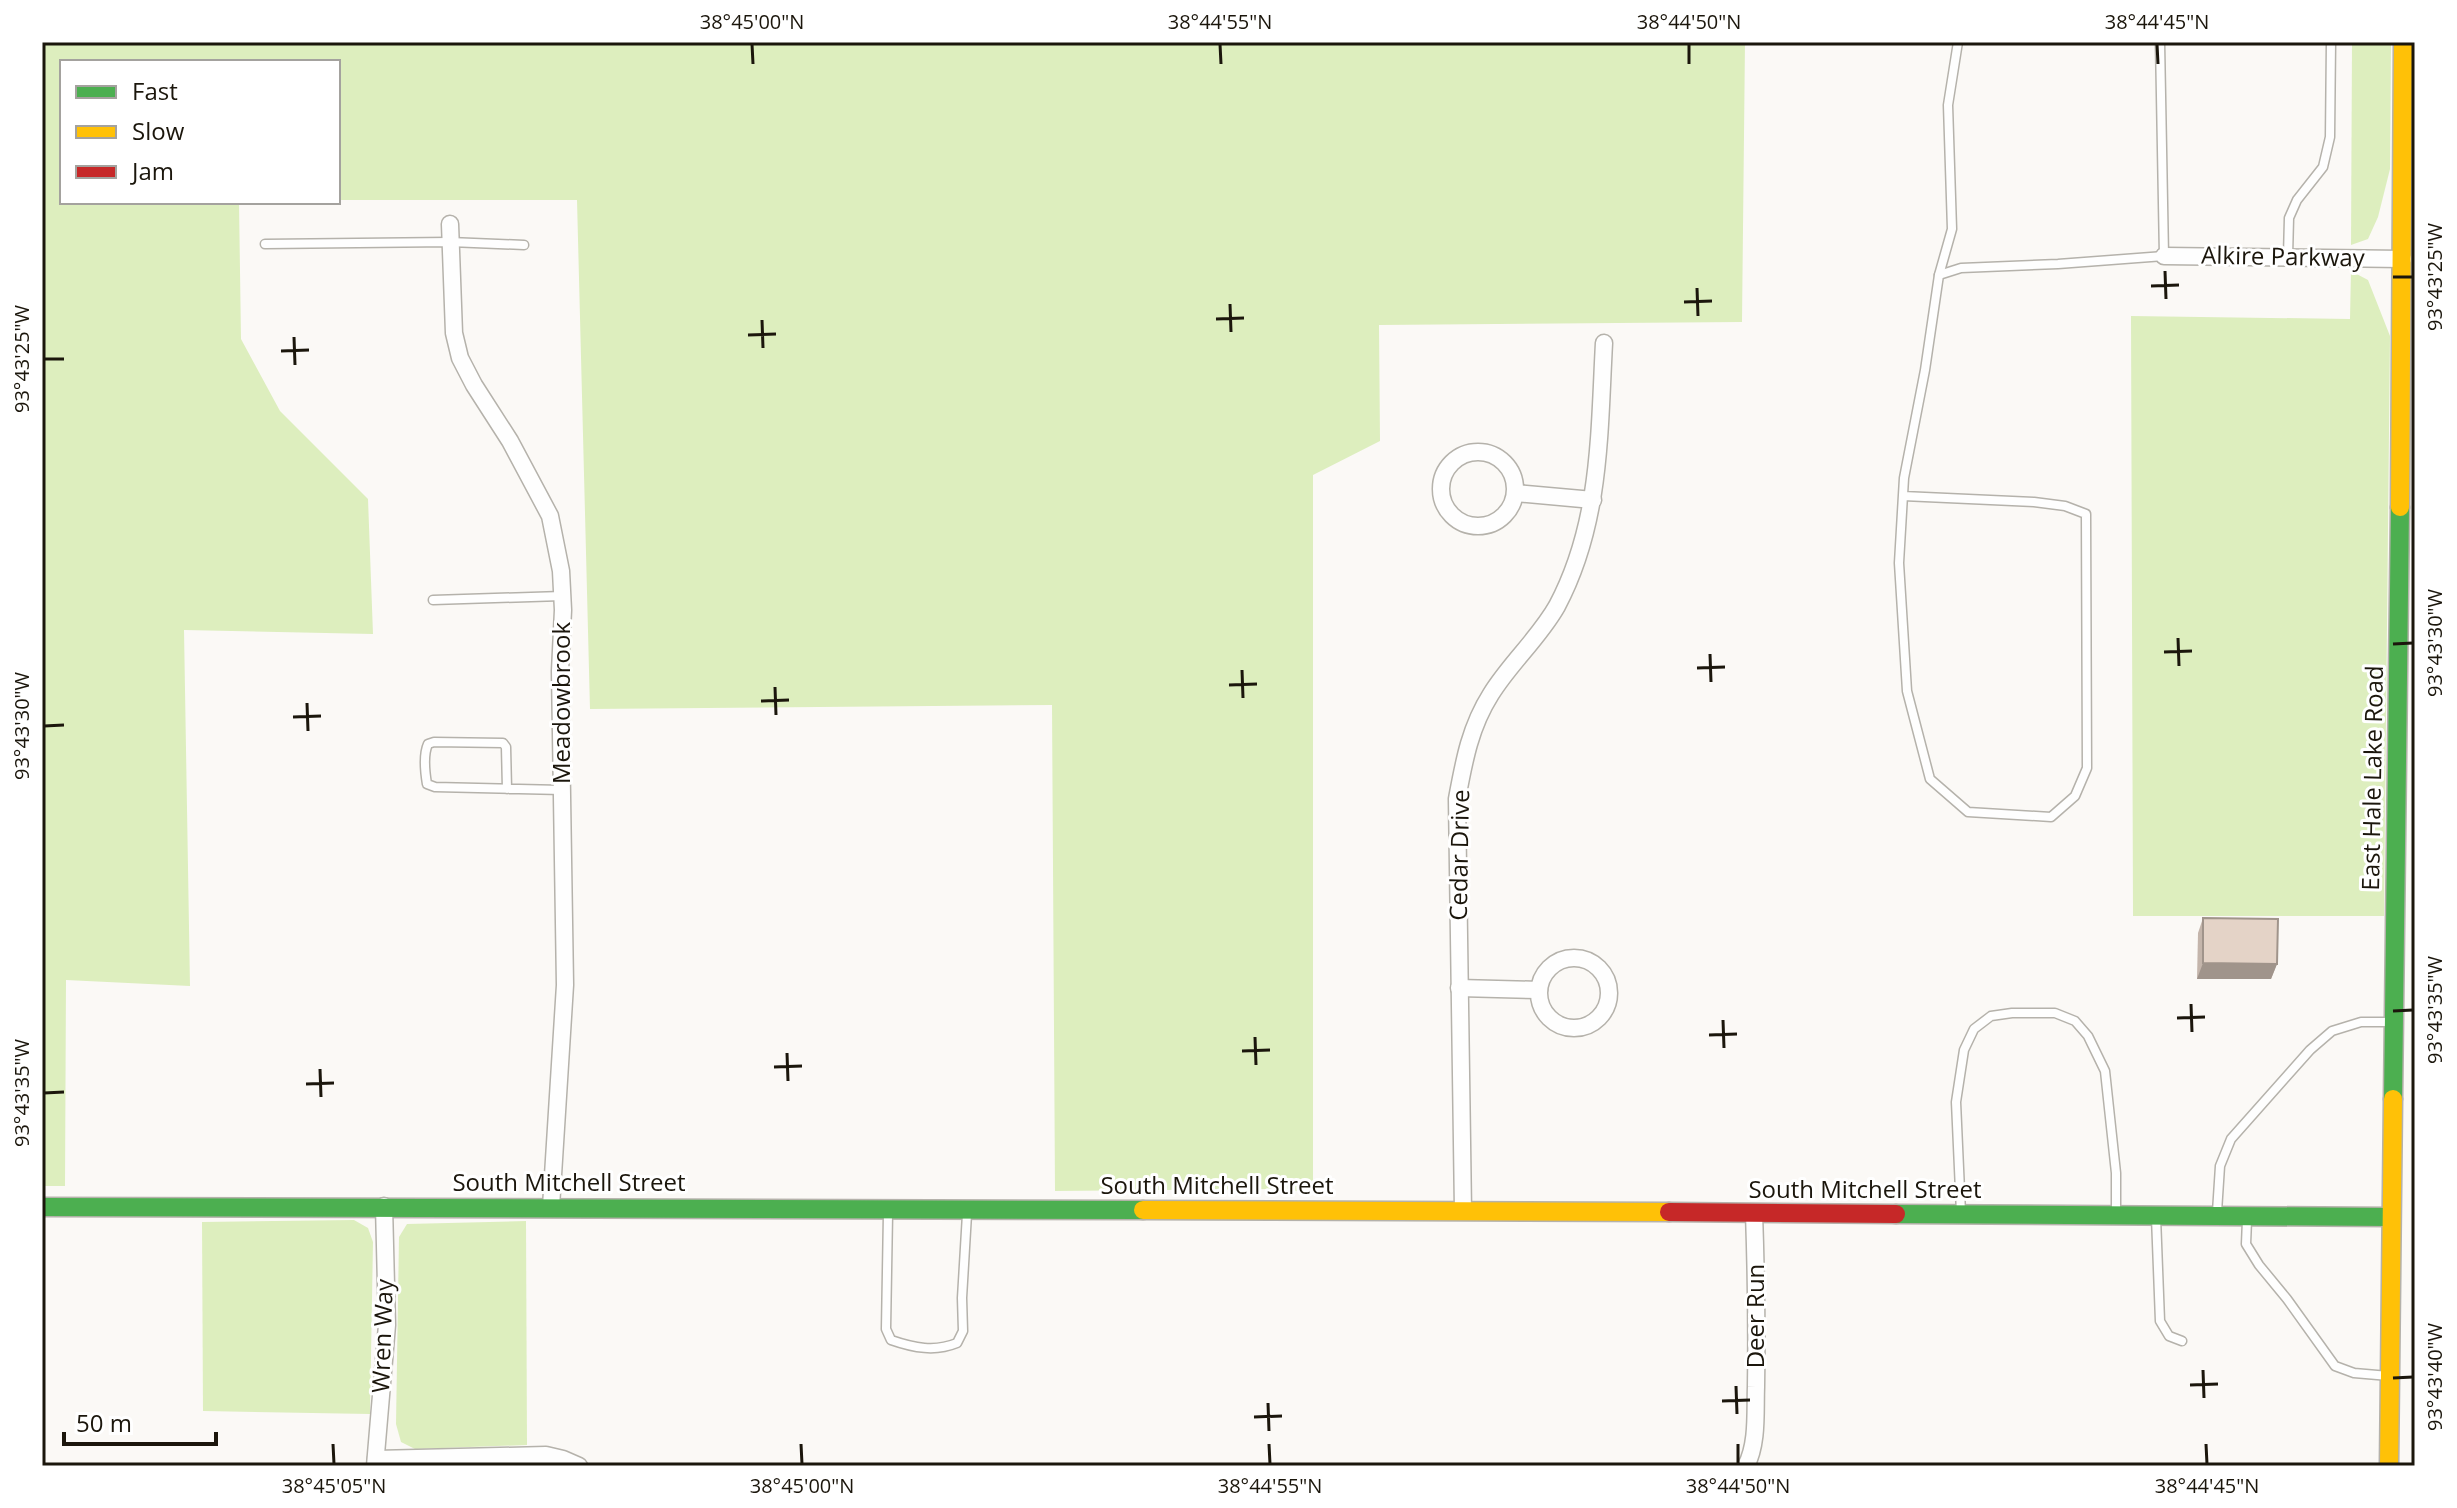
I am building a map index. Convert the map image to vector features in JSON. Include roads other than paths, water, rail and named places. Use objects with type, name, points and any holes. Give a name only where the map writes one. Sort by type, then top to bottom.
[{"type":"street","name":"East Hale Lake Road","points":[[2389,1466],[2403,42]]},
{"type":"street","name":"Meadowbrook","points":[[450,224],[454,333],[460,358],[550,516],[561,571],[565,985],[551,1207]]},
{"type":"street","name":"Alkire Parkway","points":[[2164,256],[2403,259]]},
{"type":"street","name":"Cedar Drive","points":[[1463,1211],[1457,799],[1468,744],[1478,716],[1492,692],[1555,608],[1580,557],[1593,500],[1604,343]]},
{"type":"street","points":[[1467,453],[1491,453],[1510,469],[1516,493],[1506,515],[1484,526],[1472,526],[1450,514],[1441,491],[1442,479],[1447,468],[1467,453]]},
{"type":"street","points":[[1516,493],[1593,500]]},
{"type":"street","points":[[1579,957],[1600,968],[1610,989],[1605,1012],[1587,1026],[1575,1029],[1563,1027],[1545,1013],[1539,990],[1548,969],[1557,962],[1579,957]]},
{"type":"street","points":[[1459,988],[1539,990]]},
{"type":"street","name":"South Mitchell Street","points":[[42,1207],[384,1206],[2391,1217]]},
{"type":"street","name":"Wren Way","points":[[376,1462],[387,1325],[384,1206]]},
{"type":"street","name":"Deer Run","points":[[1746,1466],[1755,1434],[1757,1317],[1754,1213]]},
{"type":"street","points":[[376,1462],[546,1455],[579,1466]]},
{"type":"lane","points":[[1903,496],[2034,502],[2065,506],[2086,514],[2087,768],[2075,796],[2051,817],[1968,812],[1930,779],[1907,691],[1899,563],[1904,478],[1939,275],[1952,229],[1948,105],[1958,42]]},
{"type":"lane","points":[[1939,275],[1961,268],[2164,256],[2160,42]]},
{"type":"lane","points":[[2288,256],[2289,218],[2297,200],[2323,167],[2330,137],[2331,42]]},
{"type":"lane","points":[[265,244],[450,242],[524,245]]},
{"type":"lane","points":[[433,600],[562,596]]},
{"type":"lane","points":[[507,789],[506,747],[503,743],[428,744],[427,784],[435,787],[507,789],[562,790]]},
{"type":"lane","points":[[1961,1215],[1956,1102],[1964,1050],[1974,1029],[1991,1016],[2055,1013],[2075,1021],[2088,1036],[2105,1071],[2116,1173],[2116,1216]]},
{"type":"lane","points":[[2217,1216],[2217,1181],[2231,1139],[2300,1061],[2332,1031],[2361,1022],[2394,1022]]},
{"type":"lane","points":[[888,1209],[886,1329],[891,1340],[909,1346],[941,1349],[957,1343],[963,1331],[967,1209]]},
{"type":"lane","points":[[2156,1216],[2160,1321],[2169,1336],[2182,1341]]},
{"type":"lane","points":[[2247,1216],[2246,1244],[2335,1366],[2354,1373],[2390,1376]]}]
